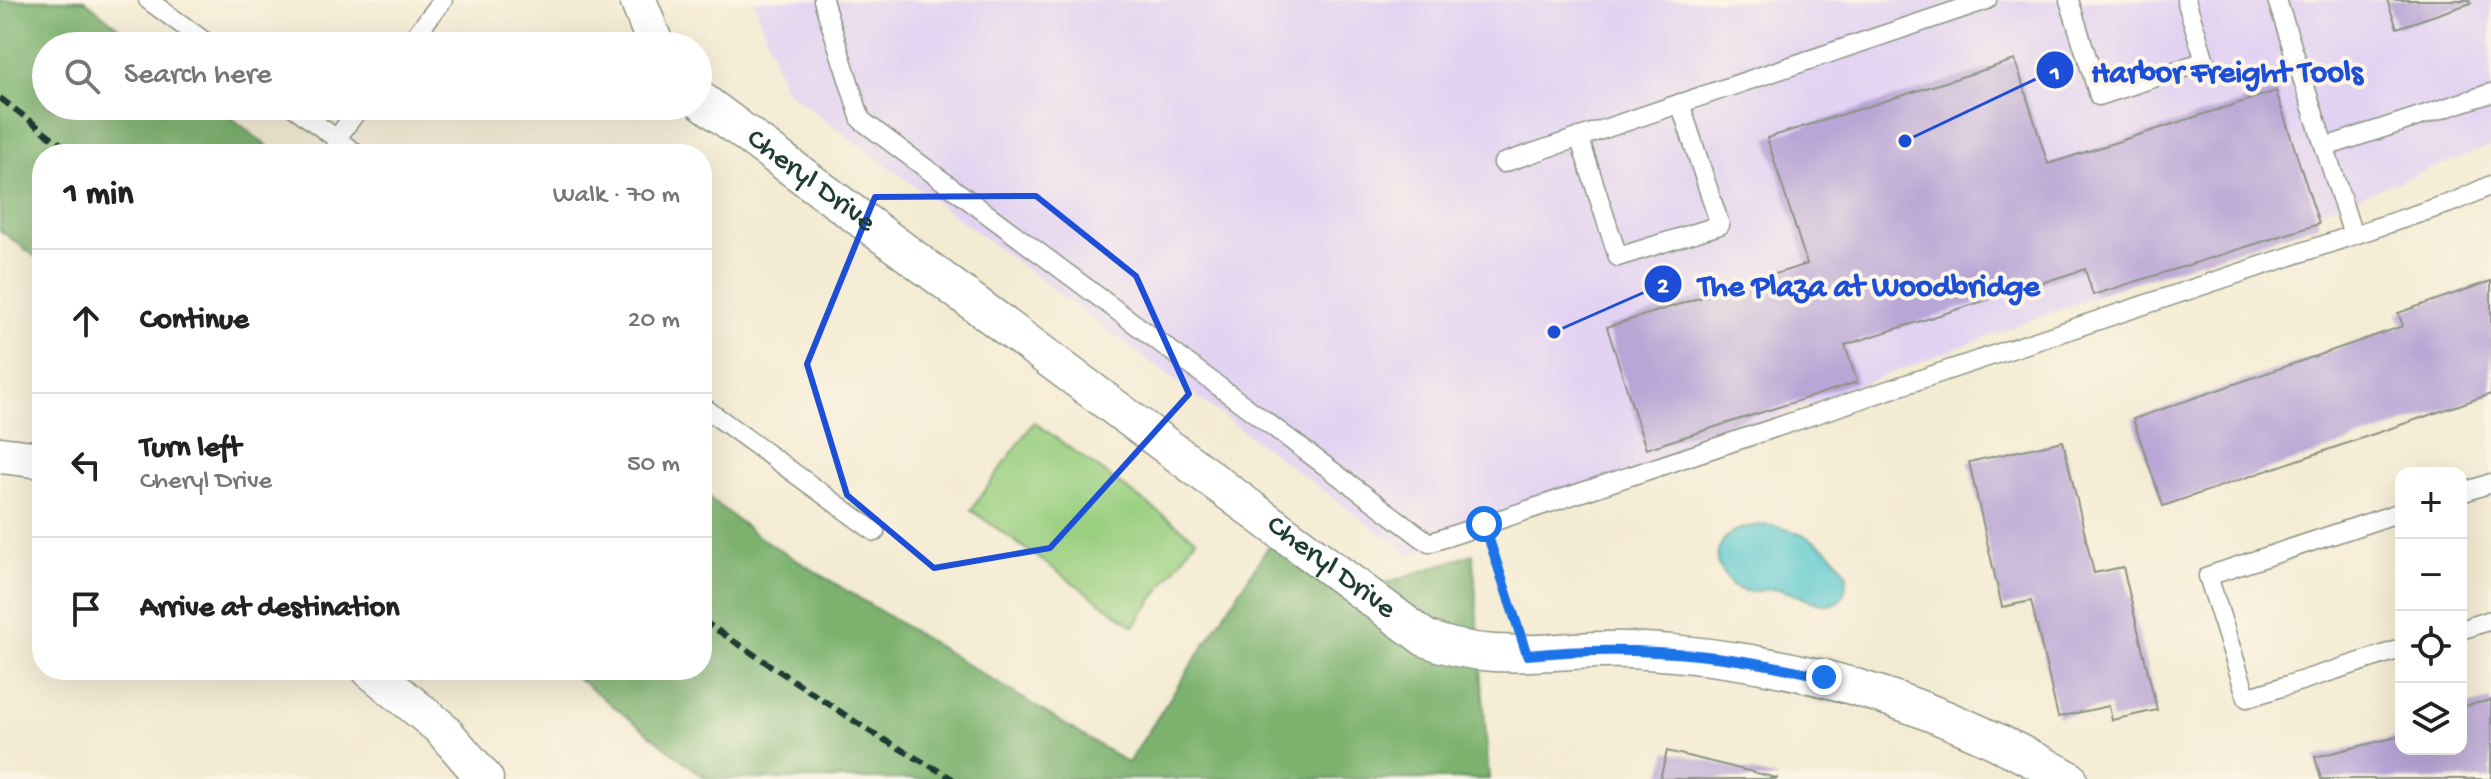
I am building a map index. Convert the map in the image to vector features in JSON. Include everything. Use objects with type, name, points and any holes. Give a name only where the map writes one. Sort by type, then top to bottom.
[{"type":"street","points":[[638,0],[651,32]]},
{"type":"street","name":"Cheryl Drive","points":[[712,108],[1407,628],[1463,651],[1527,655],[1630,650],[1724,658],[1793,669],[1883,693],[1948,717],[2069,779]]},
{"type":"street","points":[[0,455],[32,459]]},
{"type":"street","points":[[382,680],[441,728],[485,779]]},
{"type":"lane","points":[[148,0],[192,32]]},
{"type":"lane","points":[[418,32],[443,0]]},
{"type":"lane","points":[[823,0],[861,120],[1429,543],[2353,235],[2491,185]]},
{"type":"lane","points":[[1503,163],[1987,0]]},
{"type":"lane","points":[[2069,0],[2099,96],[2205,61],[2186,0]]},
{"type":"lane","points":[[2277,0],[2353,235]]},
{"type":"lane","points":[[2325,147],[2491,93]]},
{"type":"lane","points":[[1579,137],[1618,257],[1720,225],[1680,103]]},
{"type":"lane","points":[[311,120],[343,144]]},
{"type":"lane","points":[[336,139],[350,120]]},
{"type":"lane","points":[[712,413],[875,532]]},
{"type":"lane","points":[[2467,491],[2491,483]]},
{"type":"lane","points":[[2395,514],[2208,576],[2247,698],[2395,651]]},
{"type":"lane","points":[[2467,628],[2491,620]]},
{"type":"path","points":[[1484,524],[1527,655]]},
{"type":"highlighted area","points":[[1036,196],[1136,276],[1189,394],[1050,548],[934,568],[847,495],[807,364],[875,197]]},
{"type":"shaded area","points":[[754,0],[2491,0],[2491,146],[1410,555],[784,89]]},
{"type":"green space","points":[[0,0],[84,0],[124,32],[32,32],[32,120],[234,120],[264,144],[32,144],[32,254],[0,230]]},
{"type":"green space","points":[[1034,422],[1196,539],[1134,626],[971,510]]},
{"type":"green space","points":[[712,500],[756,535],[1128,763],[1281,527],[1367,589],[1473,554],[1489,779],[707,779],[580,680],[712,680]]},
{"type":"water","points":[[1766,525],[1813,540],[1832,555],[1847,575],[1844,592],[1838,601],[1820,603],[1785,591],[1749,592],[1732,586],[1717,563],[1721,544],[1739,529]]},
{"type":"building","points":[[2387,0],[2470,0],[2471,3],[2397,28]]},
{"type":"building","points":[[2015,60],[2048,164],[2276,91],[2319,224],[2093,295],[2085,269],[1845,345],[1857,382],[1646,449],[1607,327],[1807,264],[1767,138]]},
{"type":"building","points":[[2491,281],[2491,394],[2163,506],[2133,419],[2403,326],[2398,313]]},
{"type":"building","points":[[2063,441],[2094,573],[2123,567],[2157,710],[2112,720],[2109,706],[2058,717],[2031,601],[2002,607],[1969,462]]},
{"type":"building","points":[[2491,700],[2491,779],[2321,779],[2315,757],[2395,737],[2395,755],[2467,755],[2467,706]]},
{"type":"building","points":[[1667,751],[1777,778],[1777,779],[1660,779]]},
{"type":"railway","points":[[0,98],[61,144]]},
{"type":"railway","points":[[712,627],[874,734],[953,779]]},
{"type":"place","name":"Harbor Freight Tools","points":[[1905,141]]},
{"type":"place","name":"The Plaza at Woodbridge","points":[[1554,332]]},
{"type":"route","points":[[1484,524],[1527,655],[1599,649],[1630,650],[1757,662],[1824,677]]}]
